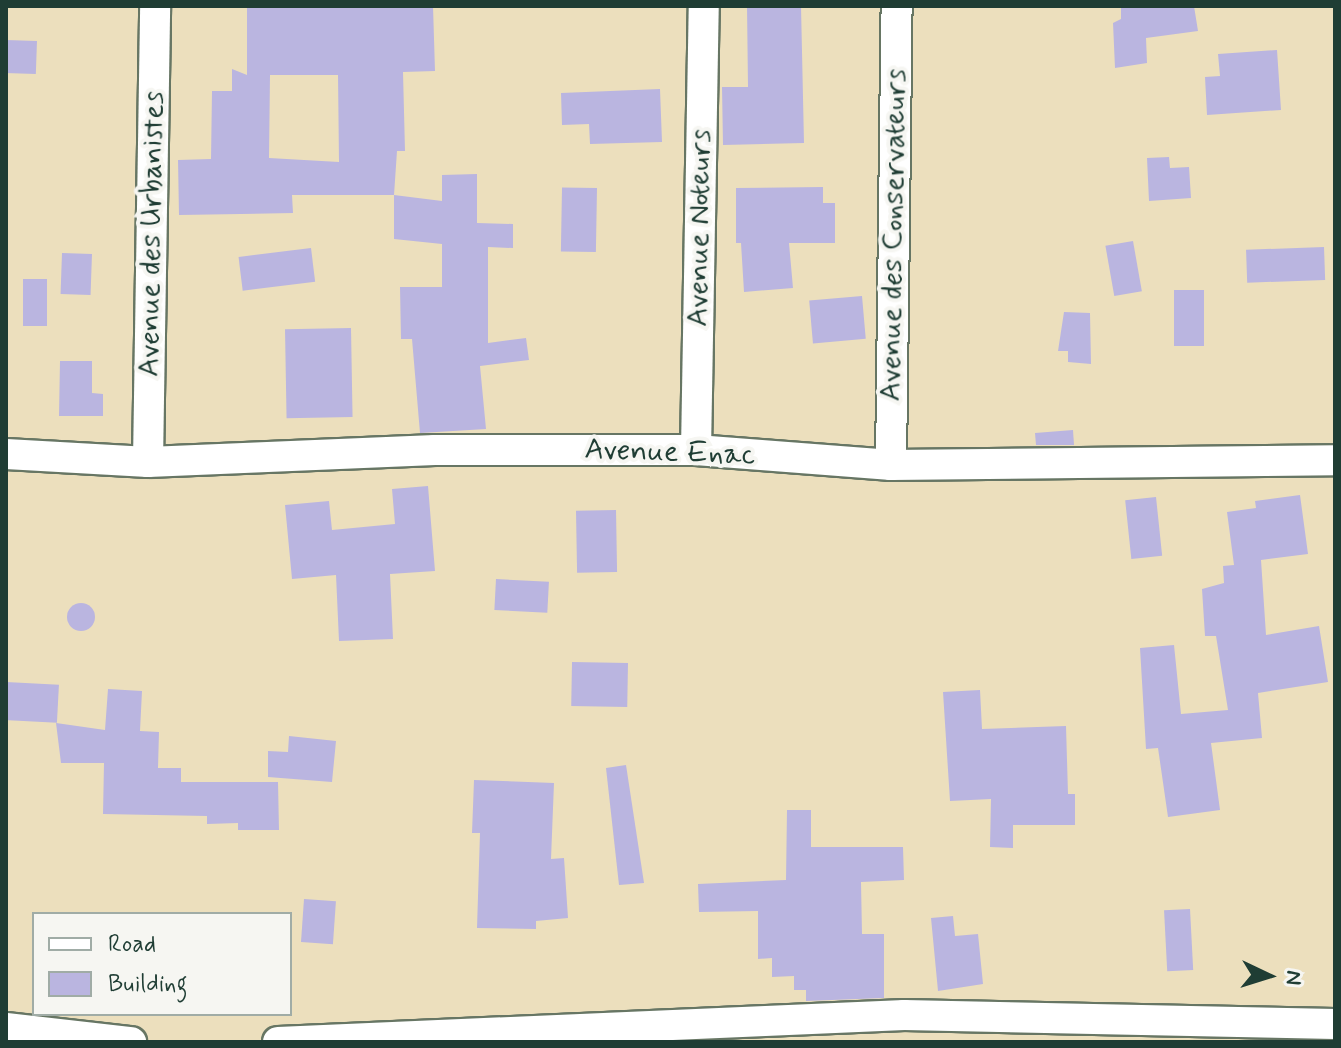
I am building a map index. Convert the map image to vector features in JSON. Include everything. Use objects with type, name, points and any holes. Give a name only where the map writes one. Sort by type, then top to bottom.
[{"type":"street","name":"Avenue des Urbanistes","points":[[148,462],[155,6]]},
{"type":"street","name":"Avenue Noteurs","points":[[696,450],[704,6]]},
{"type":"street","name":"Avenue des Conservateurs","points":[[891,465],[897,6]]},
{"type":"street","name":"Avenue Enac","points":[[6,454],[148,462],[435,450],[696,450],[891,465],[1335,460]]},
{"type":"street","points":[[278,1042],[902,1028],[1335,1024]]},
{"type":"street","points":[[6,1028],[131,1042]]},
{"type":"building","points":[[247,6],[433,6],[435,71],[403,72],[405,151],[397,151],[394,195],[292,195],[293,213],[179,215],[178,160],[211,159],[212,91],[232,91],[232,69],[247,75]],"holes":[[[270,75],[338,75],[339,162],[269,158]]]},
{"type":"building","points":[[747,6],[801,6],[804,143],[723,145],[722,87],[748,87]]},
{"type":"building","points":[[1121,6],[1194,6],[1198,31],[1146,38],[1147,63],[1115,68],[1113,23],[1121,19]]},
{"type":"building","points":[[6,40],[37,41],[36,74],[6,73]]},
{"type":"building","points":[[1277,50],[1281,110],[1207,115],[1205,77],[1220,76],[1218,54]]},
{"type":"building","points":[[660,89],[662,142],[590,144],[589,124],[562,125],[561,93]]},
{"type":"building","points":[[1169,157],[1170,168],[1189,167],[1191,198],[1149,201],[1147,158]]},
{"type":"building","points":[[477,174],[477,223],[513,224],[513,248],[488,247],[488,343],[526,338],[529,360],[480,366],[486,429],[420,433],[412,339],[401,339],[400,287],[442,287],[442,244],[394,239],[394,195],[442,201],[442,175]]},
{"type":"building","points":[[562,187],[597,188],[596,252],[561,251]]},
{"type":"building","points":[[823,187],[823,203],[835,203],[835,243],[789,243],[793,288],[744,292],[741,243],[736,243],[736,188]]},
{"type":"building","points":[[1133,241],[1142,291],[1114,296],[1105,246]]},
{"type":"building","points":[[1324,247],[1325,280],[1247,283],[1246,250]]},
{"type":"building","points":[[311,248],[315,282],[243,291],[239,257]]},
{"type":"building","points":[[62,253],[92,254],[91,295],[61,294]]},
{"type":"building","points":[[23,279],[47,279],[47,326],[23,326]]},
{"type":"building","points":[[1174,290],[1204,290],[1204,346],[1174,346]]},
{"type":"building","points":[[862,296],[866,339],[813,343],[809,301]]},
{"type":"building","points":[[1064,312],[1090,313],[1091,364],[1068,362],[1068,351],[1058,351]]},
{"type":"building","points":[[351,328],[353,417],[287,418],[285,329]]},
{"type":"building","points":[[60,361],[92,361],[92,393],[103,394],[103,416],[59,416]]},
{"type":"building","points":[[1073,430],[1074,445],[1036,445],[1035,433]]},
{"type":"building","points":[[428,486],[435,571],[390,574],[393,639],[339,641],[336,575],[292,579],[285,505],[329,501],[332,530],[395,524],[392,489]]},
{"type":"building","points":[[1300,495],[1308,554],[1261,560],[1266,635],[1319,626],[1328,682],[1258,693],[1262,738],[1211,743],[1220,810],[1168,817],[1158,748],[1146,749],[1140,648],[1174,645],[1181,714],[1228,710],[1216,636],[1205,636],[1202,589],[1224,583],[1223,566],[1234,565],[1227,512],[1256,508],[1255,501]]},
{"type":"building","points":[[1156,497],[1162,556],[1131,559],[1125,500]]},
{"type":"building","points":[[616,510],[617,572],[577,573],[576,511]]},
{"type":"building","points":[[496,579],[549,582],[547,613],[494,610]]},
{"type":"building","points":[[81,603],[91,607],[95,617],[91,627],[81,631],[71,627],[67,617],[71,607]]},
{"type":"building","points":[[572,662],[628,663],[627,707],[571,706]]},
{"type":"building","points":[[6,682],[59,685],[57,723],[6,720]]},
{"type":"building","points":[[108,689],[142,691],[140,731],[159,732],[158,768],[181,768],[181,782],[278,782],[279,830],[238,830],[238,823],[207,824],[207,816],[103,814],[104,763],[61,763],[56,723],[105,730]]},
{"type":"building","points":[[980,690],[982,729],[1066,726],[1068,794],[1075,794],[1075,825],[1013,825],[1013,848],[990,847],[991,799],[950,801],[943,692]]},
{"type":"building","points":[[289,736],[336,741],[332,782],[268,777],[268,751],[288,752]]},
{"type":"building","points":[[626,765],[644,883],[619,885],[606,768]]},
{"type":"building","points":[[474,780],[554,783],[551,859],[564,858],[568,918],[536,921],[536,929],[477,928],[480,833],[472,833]]},
{"type":"building","points":[[787,810],[811,810],[811,847],[903,847],[904,880],[861,882],[862,934],[884,934],[884,998],[806,1001],[806,990],[794,990],[794,976],[772,977],[772,958],[758,959],[758,911],[699,912],[698,884],[786,880]]},
{"type":"building","points":[[304,899],[336,901],[333,944],[301,942]]},
{"type":"building","points":[[1190,909],[1193,970],[1167,971],[1164,910]]},
{"type":"building","points":[[953,916],[955,936],[978,934],[983,984],[938,991],[931,918]]}]
